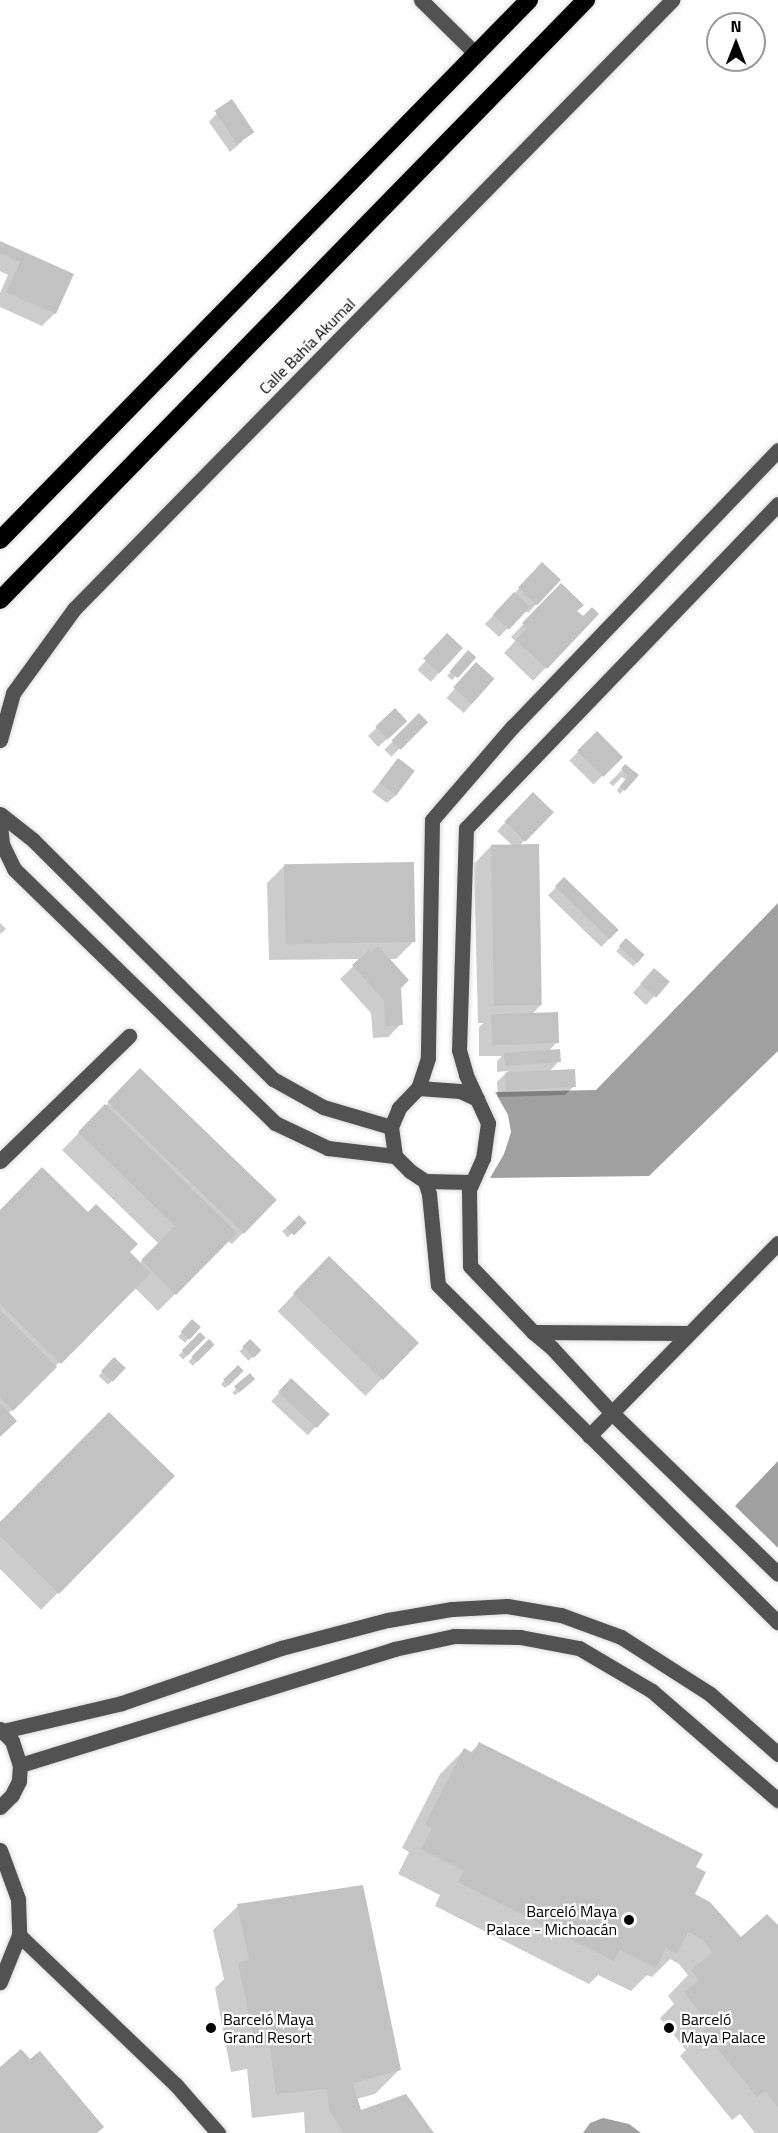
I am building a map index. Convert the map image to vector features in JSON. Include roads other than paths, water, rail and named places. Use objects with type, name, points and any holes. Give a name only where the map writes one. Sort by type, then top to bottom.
[{"type":"highway","points":[[0,540],[529,0]]},
{"type":"highway","points":[[0,600],[586,0]]},
{"type":"street","points":[[421,0],[476,54]]},
{"type":"street","name":"Calle Bahía Akumal","points":[[0,740],[13,693],[74,609],[672,0]]},
{"type":"street","points":[[471,1182],[425,1181],[410,1171],[395,1156],[391,1127],[399,1108],[418,1088],[428,1058],[432,820],[513,726],[778,450]]},
{"type":"street","points":[[778,504],[466,828],[459,1050],[466,1075],[488,1124],[483,1158],[471,1182],[470,1266],[533,1332],[552,1347],[612,1413],[778,1574]]},
{"type":"street","points":[[0,813],[33,840],[273,1079],[322,1107],[391,1127]]},
{"type":"street","points":[[0,825],[2,844],[14,869],[275,1123],[328,1148],[395,1156]]},
{"type":"street","points":[[0,1161],[129,1036]]},
{"type":"street","points":[[418,1088],[460,1091],[477,1099]]},
{"type":"street","points":[[425,1181],[429,1194],[438,1285],[778,1623]]},
{"type":"street","points":[[589,1436],[778,1243]]},
{"type":"street","points":[[533,1332],[689,1333]]},
{"type":"street","points":[[0,1807],[12,1795],[19,1781],[20,1765],[18,1752],[2,1730],[122,1703],[281,1648],[388,1620],[452,1609],[507,1606],[561,1615],[621,1637],[710,1694],[778,1754]]},
{"type":"street","points":[[20,1765],[394,1649],[454,1636],[520,1637],[579,1648],[652,1691],[778,1800]]},
{"type":"street","points":[[0,1850],[18,1899],[19,1935],[0,1982]]},
{"type":"street","points":[[19,1935],[176,2085],[218,2133]]},
{"type":"place","name":"Barceló Maya Palace - Michoacán","points":[[629,1920]]},
{"type":"place","name":"Barceló Maya Grand Resort","points":[[211,2028]]},
{"type":"place","name":"Barceló Maya Palace","points":[[669,2028]]}]
